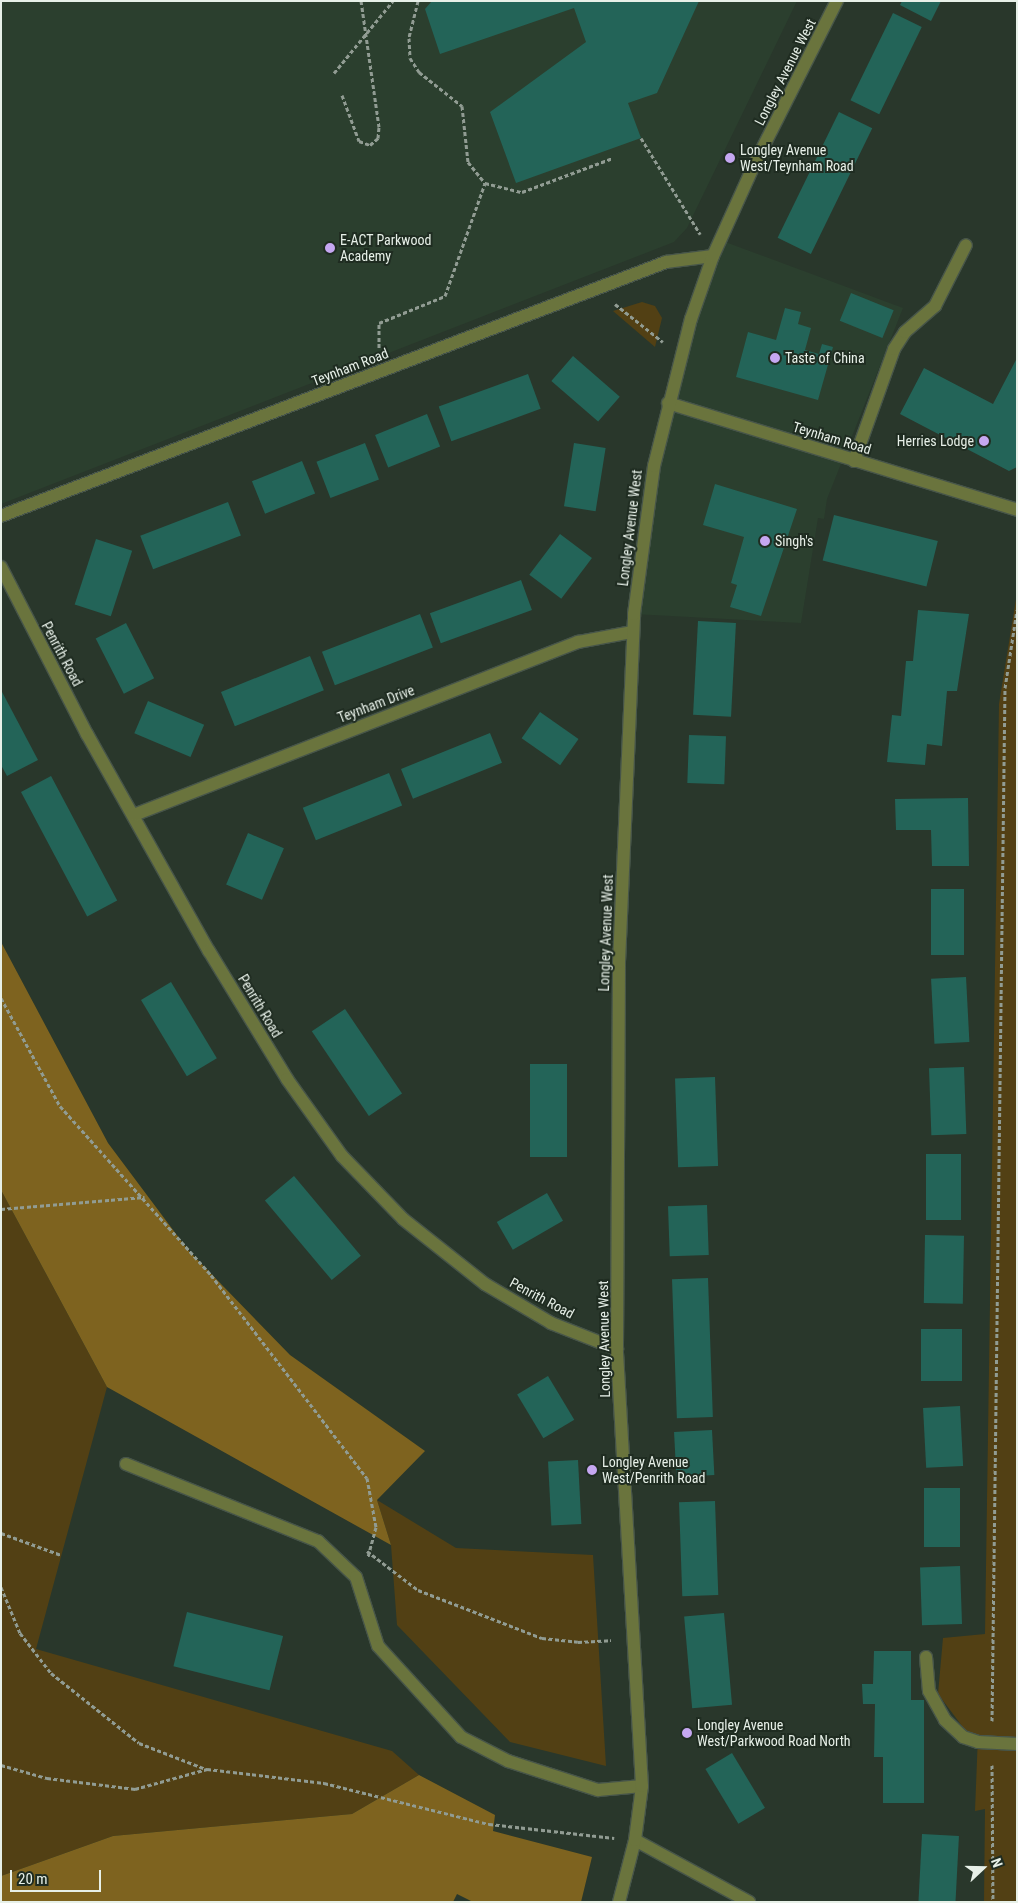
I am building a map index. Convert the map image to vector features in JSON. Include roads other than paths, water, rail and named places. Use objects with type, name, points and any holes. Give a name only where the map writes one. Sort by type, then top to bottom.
[{"type":"street","name":"Longley Avenue West","points":[[619,1902],[635,1840],[642,1786],[617,1349],[619,962],[632,632],[654,466],[680,358],[713,256],[837,1]]},
{"type":"street","points":[[854,461],[894,349],[904,332],[935,306],[966,245]]},
{"type":"street","name":"Teynham Road","points":[[1,516],[666,262],[713,256]]},
{"type":"street","name":"Teynham Road","points":[[668,403],[1017,510]]},
{"type":"street","name":"Penrith Road","points":[[1,567],[134,815],[287,1079],[342,1156],[403,1219],[485,1284],[552,1323],[617,1349]]},
{"type":"street","name":"Teynham Drive","points":[[134,815],[578,642],[632,632]]},
{"type":"street","points":[[126,1464],[318,1541],[356,1577],[378,1646],[461,1737],[508,1761],[598,1790],[642,1786]]},
{"type":"street","points":[[926,1657],[929,1691],[945,1720],[963,1737],[992,1745],[1017,1744]]},
{"type":"street","points":[[635,1840],[749,1902]]},
{"type":"place","name":"Longley Avenue West/Teynham Road","points":[[730,158]]},
{"type":"place","name":"E-ACT Parkwood Academy","points":[[330,248]]},
{"type":"place","name":"Taste of China","points":[[775,358]]},
{"type":"place","name":"Herries Lodge","points":[[984,441]]},
{"type":"place","name":"Singh's","points":[[765,541]]},
{"type":"place","name":"Longley Avenue West/Penrith Road","points":[[592,1470]]},
{"type":"place","name":"Longley Avenue West/Parkwood Road North","points":[[687,1733]]}]
